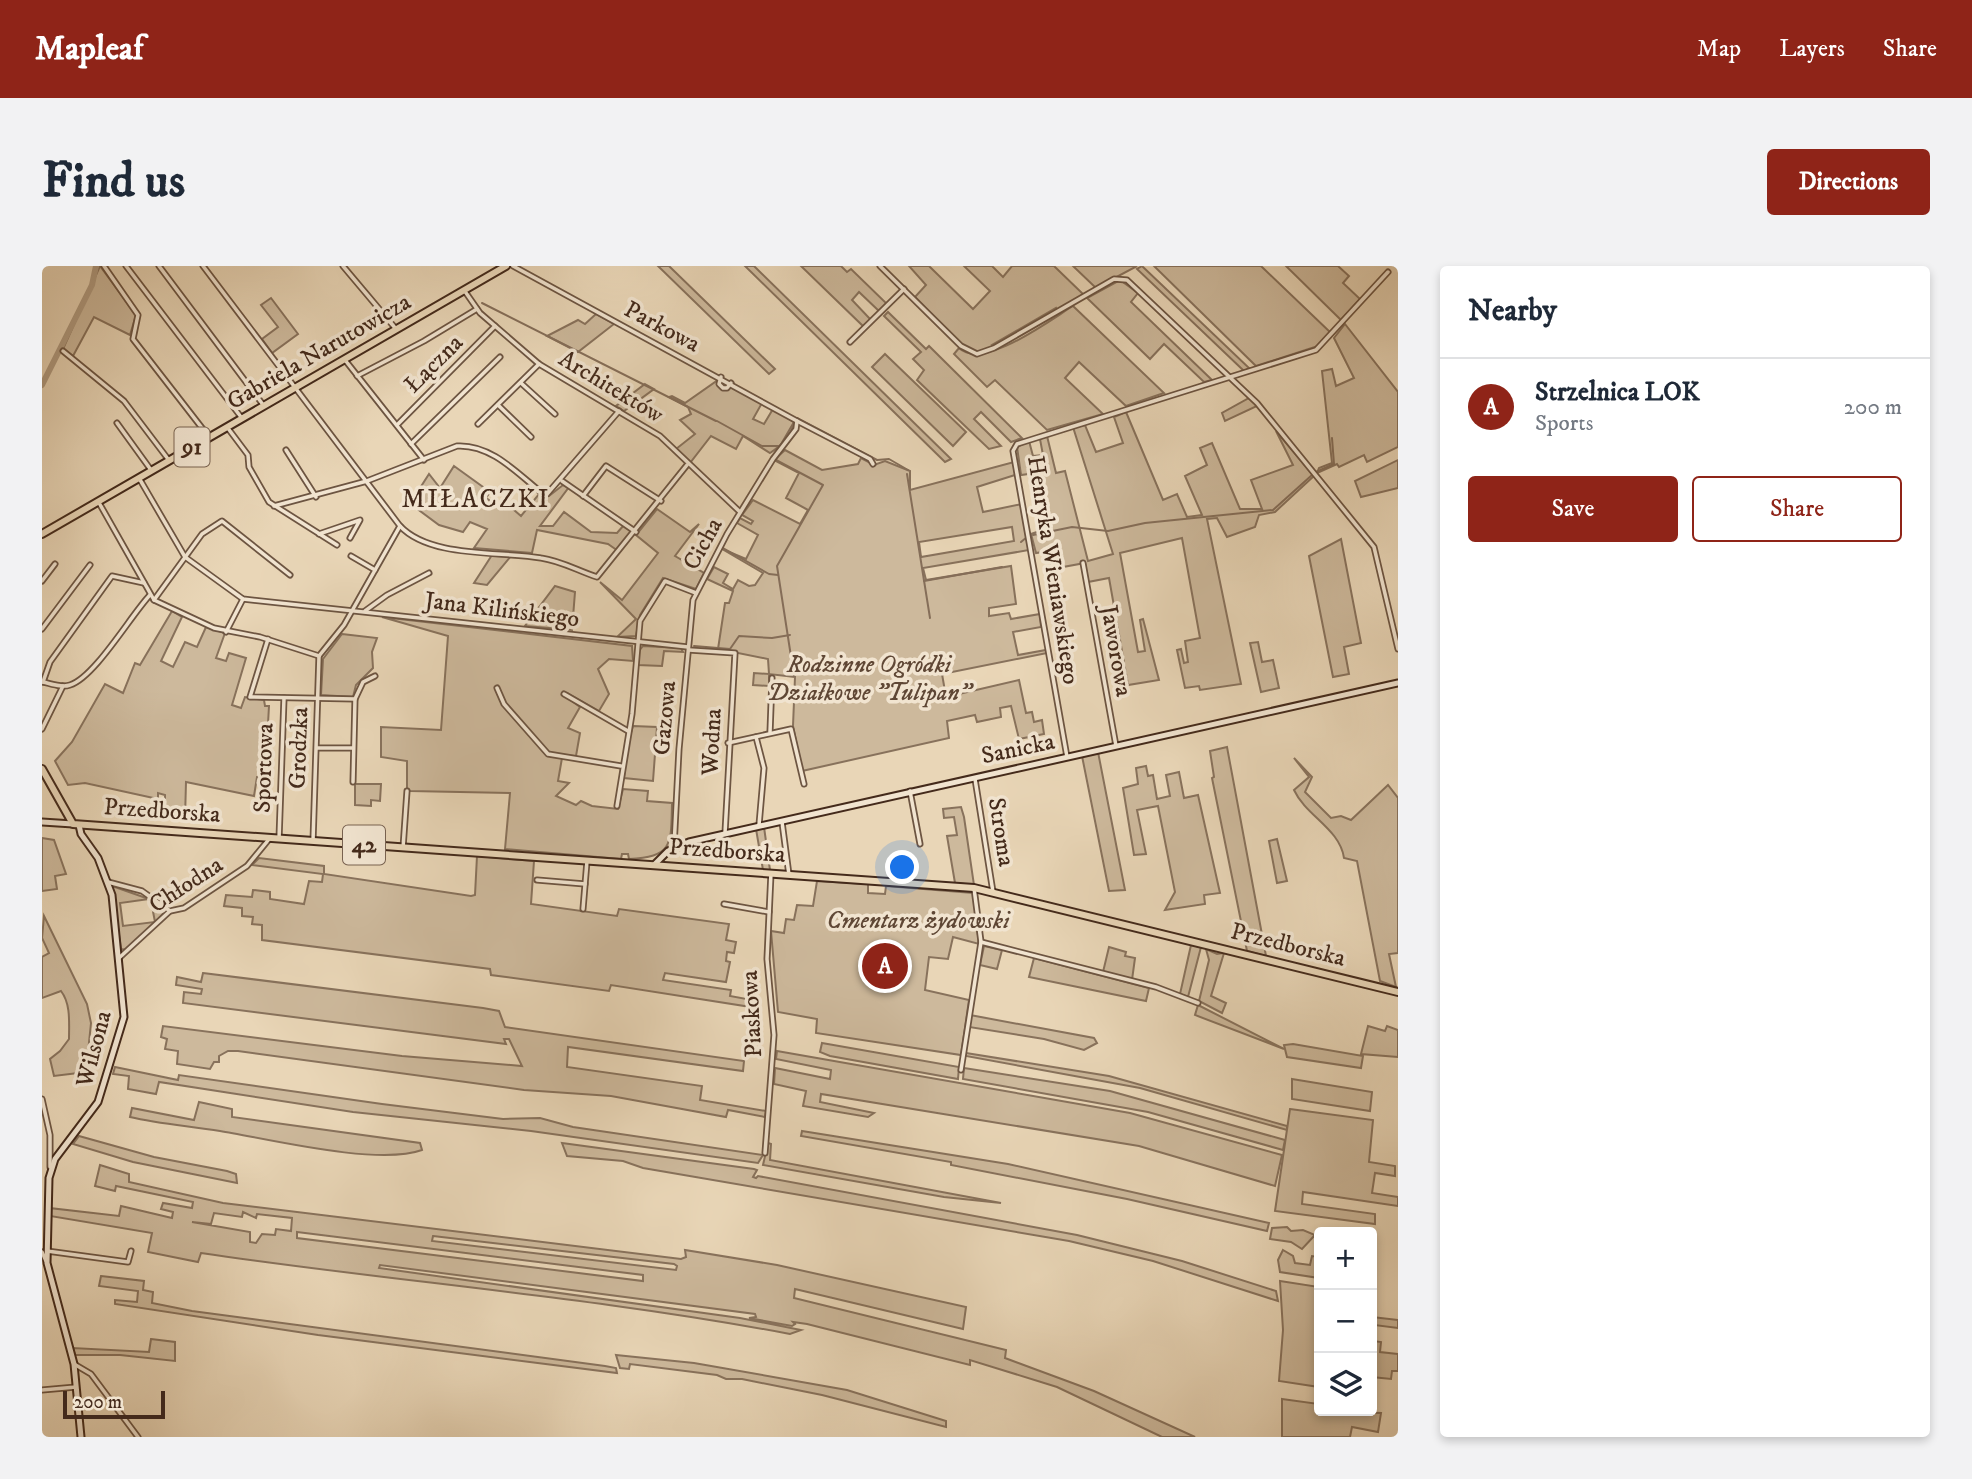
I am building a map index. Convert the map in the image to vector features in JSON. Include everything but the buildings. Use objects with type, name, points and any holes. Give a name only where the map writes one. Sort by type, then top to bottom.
[{"type":"main road","name":"Gabriela Narutowicza","points":[[42,534],[504,266]]},
{"type":"main road","points":[[42,769],[76,825]]},
{"type":"main road","name":"Przedborska","points":[[76,825],[974,888],[1398,992]]},
{"type":"street","points":[[104,266],[138,315],[133,339],[209,437]]},
{"type":"street","points":[[126,266],[242,418]]},
{"type":"street","points":[[159,266],[264,406]]},
{"type":"street","points":[[204,266],[400,526],[425,544],[541,558],[576,567],[597,577],[661,501],[687,465]]},
{"type":"street","points":[[343,266],[397,329]]},
{"type":"street","name":"Parkowa","points":[[513,266],[721,377],[797,423],[870,459],[873,464]]},
{"type":"street","points":[[880,266],[964,349],[978,354],[994,348],[1114,279],[1122,278],[1129,282],[1257,404],[1374,547],[1398,649]]},
{"type":"street","name":"Henryka Wieniawskiego","points":[[1067,757],[1013,451],[1020,441],[1320,348],[1388,272]]},
{"type":"street","points":[[850,342],[904,289]]},
{"type":"street","name":"Architektów","points":[[464,290],[477,309],[539,364],[660,436],[687,465],[740,512]]},
{"type":"street","points":[[357,376],[424,341],[477,309]]},
{"type":"street","name":"Łączna","points":[[397,425],[495,326]]},
{"type":"street","points":[[63,351],[124,401],[169,461]]},
{"type":"street","points":[[411,444],[500,357]]},
{"type":"street","points":[[345,359],[424,460]]},
{"type":"street","points":[[478,424],[539,364]]},
{"type":"street","name":"Parkowa","points":[[721,377],[719,384],[723,388],[727,388],[731,383]]},
{"type":"street","points":[[521,383],[555,414]]},
{"type":"street","points":[[498,405],[531,437]]},
{"type":"street","points":[[274,506],[316,497],[367,481],[457,446],[466,446],[490,454],[547,494],[562,481],[619,411]]},
{"type":"street","points":[[117,423],[152,471]]},
{"type":"street","name":"Cicha","points":[[637,643],[641,618],[663,582],[671,580],[696,593],[740,512],[797,423]]},
{"type":"street","points":[[227,427],[248,455],[249,467],[274,506],[337,545]]},
{"type":"street","points":[[286,450],[316,497]]},
{"type":"street","points":[[583,496],[606,466],[661,501]]},
{"type":"street","name":"Jana Kilińskiego","points":[[139,478],[185,557],[243,599],[735,653]]},
{"type":"street","points":[[562,481],[636,532]]},
{"type":"street","points":[[98,501],[154,600],[226,632],[268,639],[319,656],[344,625],[400,526]]},
{"type":"street","points":[[319,534],[360,520],[349,538]]},
{"type":"street","points":[[154,600],[204,531],[222,522],[290,575]]},
{"type":"street","points":[[351,556],[375,570]]},
{"type":"street","name":"Jaworowa","points":[[1083,563],[1116,746]]},
{"type":"street","points":[[42,581],[55,564]]},
{"type":"street","points":[[42,629],[90,565]]},
{"type":"street","name":"Jana Kilińskiego","points":[[364,612],[387,594],[429,573]]},
{"type":"street","points":[[144,583],[112,576],[50,662],[43,682],[63,686],[76,682],[89,670],[150,595]]},
{"type":"street","name":"Gazowa","points":[[674,847],[679,749],[692,604],[696,593]]},
{"type":"street","points":[[226,632],[243,599]]},
{"type":"street","points":[[268,639],[248,695],[355,699]]},
{"type":"street","points":[[617,806],[637,643]]},
{"type":"street","name":"Wodna","points":[[724,833],[735,653]]},
{"type":"street","name":"Grodzka","points":[[313,841],[319,656]]},
{"type":"street","points":[[353,782],[355,699],[363,682],[375,676]]},
{"type":"street","points":[[770,733],[772,678]]},
{"type":"street","name":"Sanicka","points":[[654,865],[674,847],[724,833],[1398,683]]},
{"type":"street","points":[[42,729],[63,686]]},
{"type":"street","points":[[497,688],[503,704],[545,752],[621,766]]},
{"type":"street","points":[[564,694],[628,731]]},
{"type":"street","name":"Sportowa","points":[[279,839],[284,698]]},
{"type":"street","points":[[728,743],[791,729],[804,784]]},
{"type":"street","points":[[756,737],[764,768],[759,825]]},
{"type":"street","points":[[317,748],[354,748]]},
{"type":"street","name":"Stroma","points":[[974,777],[993,892]]},
{"type":"street","points":[[42,783],[52,783]]},
{"type":"street","points":[[910,790],[920,844]]},
{"type":"street","points":[[403,848],[407,791]]},
{"type":"street","points":[[782,820],[789,875]]},
{"type":"street","name":"Przedborska","points":[[42,822],[76,825]]},
{"type":"street","name":"Wilsona","points":[[50,1169],[95,1108],[119,1043],[124,1017],[120,958],[108,882],[76,825]]},
{"type":"street","name":"Chłodna","points":[[120,958],[170,911],[184,908],[247,866],[270,838]]},
{"type":"street","points":[[583,909],[587,861]]},
{"type":"street","name":"Piaskowa","points":[[765,1153],[774,1035],[767,959],[771,873]]},
{"type":"street","points":[[537,880],[585,884]]},
{"type":"street","points":[[108,882],[142,891],[170,911]]},
{"type":"street","points":[[961,1070],[981,943],[974,888]]},
{"type":"street","points":[[724,904],[769,912]]},
{"type":"street","points":[[981,943],[1156,987],[1198,1003]]},
{"type":"street","points":[[42,1099],[51,1152],[45,1251],[74,1364],[81,1437]]},
{"type":"street","points":[[42,1135],[50,1135]]},
{"type":"street","points":[[51,1152],[57,1156]]},
{"type":"street","points":[[45,1251],[128,1262],[131,1251]]},
{"type":"street","points":[[74,1364],[91,1374],[138,1437]]},
{"type":"street","points":[[42,1390],[78,1386]]},
{"type":"green space","points":[[100,266],[136,315],[130,335],[94,317],[73,356],[63,349]]},
{"type":"green space","points":[[658,266],[669,266],[775,369],[769,374]]},
{"type":"green space","points":[[745,266],[754,266],[951,459],[945,462]]},
{"type":"green space","points":[[801,266],[841,266],[847,272],[851,269],[887,304],[880,312],[859,292],[852,300],[871,320],[864,327]]},
{"type":"green space","points":[[909,266],[929,266],[973,309],[990,291],[964,266],[992,266],[1003,277],[1012,266],[1054,266],[1084,295],[992,345],[994,347],[976,352],[964,347],[915,297],[926,285]]},
{"type":"green space","points":[[1073,266],[1137,266],[1096,288]]},
{"type":"green space","points":[[1142,266],[1249,368],[1244,371],[1137,269]]},
{"type":"green space","points":[[1154,266],[1261,266],[1331,333],[1318,346],[1256,366]]},
{"type":"green space","points":[[1286,266],[1338,266],[1349,276],[1343,283],[1360,299],[1341,320]]},
{"type":"green space","points":[[1120,280],[1138,293],[1131,302],[1212,380],[1204,382],[1164,344],[1150,359],[1087,298]]},
{"type":"green space","points":[[271,298],[298,334],[272,353],[262,339],[278,327],[261,305]]},
{"type":"green space","points":[[1073,306],[1164,393],[1126,406],[1079,362],[1065,378],[1103,414],[1047,430],[995,380],[987,387],[954,354],[959,348],[970,353],[1000,349],[1033,332]]},
{"type":"green space","points":[[888,312],[926,349],[929,346],[1022,438],[1011,442],[981,412],[974,419],[1001,446],[989,449],[917,380],[924,370],[913,359],[921,352],[884,316]]},
{"type":"green space","points":[[596,314],[614,324],[578,352],[547,336],[578,320],[585,324]]},
{"type":"green space","points":[[1345,324],[1398,392],[1398,447],[1367,462],[1364,455],[1339,467],[1337,464],[1317,473],[1319,468],[1332,463],[1322,371],[1332,369],[1336,386],[1354,378],[1334,338]]},
{"type":"green space","points":[[885,354],[966,432],[953,446],[872,367]]},
{"type":"green space","points":[[718,380],[718,385],[727,389],[732,386],[762,403],[753,419],[764,424],[773,409],[794,422],[782,444],[770,453],[743,436],[736,449],[711,436],[690,463],[676,449],[695,434],[680,420],[691,414],[688,407],[669,397],[685,403]]},
{"type":"green space","points":[[645,384],[654,389],[624,411],[616,406]]},
{"type":"green space","points":[[1249,398],[1257,406],[1225,421],[1222,413]]},
{"type":"green space","points":[[1126,412],[1163,500],[1177,494],[1187,517],[1202,515],[1185,476],[1207,465],[1200,448],[1212,443],[1240,509],[1262,509],[1251,480],[1293,465],[1276,431],[1314,476],[1275,512],[1259,515],[1255,527],[1227,537],[1217,518],[1207,519],[1241,684],[1200,690],[1199,686],[1185,688],[1177,650],[1181,649],[1184,663],[1188,662],[1185,641],[1200,638],[1182,538],[1120,553],[1138,652],[1145,651],[1140,620],[1143,619],[1159,680],[1128,685],[1109,578],[1088,582],[1085,563],[1052,569],[1049,551],[1036,553],[1031,534],[1046,529],[1035,473],[1021,475],[1017,447],[1029,441],[1033,456],[1043,455],[1040,439],[1047,436],[1056,473],[1065,471],[1088,561],[1113,554],[1073,427],[1085,425],[1096,452],[1123,443],[1114,417]]},
{"type":"green space","name":"Rodzinne Ogródki Działkowe \"Tulipan\"","points":[[785,450],[822,470],[858,464],[861,458],[874,465],[885,461],[910,471],[910,490],[1014,462],[1015,475],[977,487],[983,512],[1022,504],[1029,550],[923,568],[926,580],[1011,566],[1016,604],[989,608],[989,616],[1009,613],[1011,619],[1040,614],[1041,627],[1013,632],[1018,655],[1046,650],[1047,653],[942,674],[946,697],[1019,680],[1026,713],[1032,712],[1034,722],[1042,720],[1044,734],[1019,739],[1011,706],[1000,708],[1001,717],[977,722],[975,715],[947,721],[949,738],[802,771],[793,726],[795,677],[769,674],[768,659],[718,649],[725,603],[729,603],[733,591],[707,579],[714,567],[728,574],[723,583],[733,589],[738,580],[749,586],[755,585],[763,573],[722,549],[746,559],[758,535],[737,523],[740,518],[751,524],[753,521],[742,515],[753,500],[800,524],[808,510],[786,498],[799,473],[774,460]],"holes":[[[1012,527],[1014,541],[921,557],[919,542]]]},
{"type":"green space","points":[[1398,460],[1398,488],[1361,497],[1355,481]]},
{"type":"green space","points":[[454,466],[490,492],[486,498],[503,509],[507,504],[521,516],[539,494],[549,496],[563,485],[569,487],[540,526],[553,526],[564,512],[591,532],[617,533],[624,525],[630,530],[630,535],[618,551],[608,544],[537,530],[532,553],[474,548],[487,529],[470,522],[463,532],[439,525],[416,508],[419,503],[413,499],[429,474],[440,488]]},
{"type":"green space","points":[[657,509],[690,532],[699,524],[675,556],[704,573],[696,589],[663,578],[640,615],[636,636],[617,637],[636,619],[600,582],[622,600],[658,553],[636,535]]},
{"type":"green space","points":[[1341,539],[1361,643],[1344,647],[1349,674],[1333,677],[1309,556]]},
{"type":"green space","points":[[492,555],[511,556],[487,585],[474,583]]},
{"type":"green space","points":[[555,586],[575,592],[572,630],[525,626]]},
{"type":"green space","points":[[172,611],[182,617],[161,661],[173,667],[185,642],[197,647],[206,627],[225,633],[216,658],[226,661],[229,653],[246,658],[232,705],[241,708],[245,697],[264,700],[265,706],[269,706],[265,778],[257,777],[254,796],[186,782],[185,819],[165,817],[165,795],[158,793],[158,799],[85,783],[68,785],[55,761],[72,742],[105,684],[123,693],[135,663],[140,665]]},
{"type":"green space","points":[[382,617],[632,646],[633,661],[609,659],[598,669],[609,694],[599,711],[567,693],[564,695],[580,707],[568,728],[580,733],[576,756],[556,755],[562,758],[558,781],[569,783],[556,796],[576,805],[581,801],[592,806],[618,809],[623,789],[648,791],[647,801],[672,803],[670,838],[667,845],[655,855],[629,859],[628,854],[622,854],[621,859],[505,849],[510,793],[410,791],[407,788],[407,761],[381,757],[381,727],[441,730],[448,636]]},
{"type":"green space","points":[[342,634],[377,638],[372,652],[373,668],[356,685],[353,697],[321,695],[323,659]]},
{"type":"green space","points":[[1258,642],[1262,662],[1273,660],[1279,688],[1261,692],[1250,643]]},
{"type":"green space","points":[[643,646],[681,648],[683,652],[664,651],[662,666],[638,665],[639,651]]},
{"type":"green space","points":[[754,673],[769,674],[769,686],[753,685]]},
{"type":"green space","points":[[633,726],[657,727],[653,781],[624,778],[626,750]]},
{"type":"green space","points":[[1227,747],[1266,956],[1247,951],[1212,778],[1210,751]]},
{"type":"green space","points":[[1098,752],[1125,890],[1109,891],[1082,756]]},
{"type":"green space","points":[[1294,758],[1312,777],[1305,792],[1331,818],[1341,816],[1351,820],[1388,785],[1398,798],[1398,953],[1389,954],[1396,987],[1380,981],[1357,861],[1344,858],[1330,831],[1299,799],[1294,790],[1309,777]]},
{"type":"green space","points":[[1146,766],[1148,776],[1153,775],[1157,799],[1170,796],[1166,775],[1179,772],[1184,798],[1198,795],[1220,893],[1204,895],[1205,904],[1165,910],[1175,892],[1158,806],[1137,810],[1146,854],[1134,855],[1123,788],[1138,784],[1136,768]]},
{"type":"green space","points":[[355,784],[381,784],[380,801],[371,800],[371,806],[355,805]]},
{"type":"green space","points":[[961,807],[974,885],[955,883],[947,836],[957,835],[954,817],[944,818],[943,809]]},
{"type":"green space","points":[[764,827],[770,870],[763,870],[756,829]]},
{"type":"green space","points":[[42,838],[54,840],[66,874],[55,876],[57,889],[42,891]]},
{"type":"green space","points":[[1277,839],[1287,881],[1277,883],[1269,841]]},
{"type":"green space","points":[[477,856],[534,861],[531,904],[617,916],[619,909],[729,924],[726,940],[736,942],[734,953],[727,952],[726,961],[730,962],[726,982],[665,973],[663,980],[731,990],[730,996],[752,1000],[751,1007],[611,985],[609,991],[491,975],[490,969],[262,940],[262,925],[252,924],[253,917],[242,916],[242,908],[224,906],[226,895],[252,897],[253,890],[270,892],[270,899],[304,904],[309,881],[322,882],[323,874],[252,865],[259,858],[324,866],[324,874],[471,896],[475,895]]},
{"type":"green space","name":"Cmentarz żydowski","points":[[817,881],[868,884],[868,893],[885,894],[886,886],[973,893],[979,944],[953,937],[948,959],[929,957],[925,990],[969,1000],[961,1055],[816,1033],[817,1019],[778,1012],[771,931],[784,933],[786,919],[794,920],[797,905],[813,906]]},
{"type":"green space","points":[[112,886],[149,899],[120,903],[123,926],[155,922],[127,950],[121,949]]},
{"type":"green space","points":[[151,901],[166,911],[155,922]]},
{"type":"green space","points":[[44,916],[87,1004],[91,1023],[86,1072],[54,1076],[50,1059],[69,1039],[69,1014],[61,991],[42,998],[42,957],[49,953],[42,938]]},
{"type":"green space","points":[[1191,945],[1201,947],[1188,997],[1180,994]]},
{"type":"green space","points":[[984,946],[1002,950],[997,969],[980,965]]},
{"type":"green space","points":[[1109,947],[1135,958],[1132,980],[1103,972]]},
{"type":"green space","points":[[1206,949],[1217,954],[1224,953],[1211,996],[1226,1003],[1222,1013],[1199,1001],[1209,960]]},
{"type":"green space","points":[[1034,958],[1149,988],[1146,1001],[1029,977]]},
{"type":"green space","points":[[203,973],[483,1008],[499,1011],[505,1027],[744,1061],[743,1071],[568,1047],[567,1067],[702,1086],[700,1100],[766,1111],[765,1117],[728,1110],[726,1117],[611,1096],[524,1090],[238,1051],[228,1051],[219,1056],[219,1062],[214,1062],[210,1069],[177,1064],[178,1051],[165,1049],[167,1039],[161,1037],[163,1026],[402,1056],[522,1066],[509,1039],[504,1039],[506,1044],[183,1003],[184,992],[201,994],[202,989],[176,985],[177,977],[201,982]]},
{"type":"green space","points":[[1198,1005],[1284,1049],[1195,1015]]},
{"type":"green space","points":[[970,1015],[1094,1038],[1097,1043],[1084,1050],[1044,1039],[969,1027]]},
{"type":"green space","points":[[1368,1026],[1385,1031],[1387,1026],[1398,1030],[1398,1057],[1361,1054]]},
{"type":"green space","points":[[822,1043],[959,1067],[958,1079],[830,1056],[820,1052]]},
{"type":"green space","points":[[1293,1044],[1363,1056],[1361,1068],[1287,1057],[1284,1045]]},
{"type":"green space","points":[[777,1051],[1130,1113],[1282,1155],[1275,1186],[1139,1146],[821,1094],[820,1102],[874,1113],[868,1117],[803,1106],[806,1091],[774,1084],[775,1068],[830,1079],[831,1070],[776,1059]]},
{"type":"green space","points":[[966,1053],[1109,1076],[1287,1126],[1287,1130],[1140,1088],[966,1056]]},
{"type":"green space","points":[[115,1067],[178,1080],[179,1075],[503,1119],[540,1118],[573,1127],[763,1155],[758,1163],[531,1131],[353,1112],[159,1082],[156,1094],[128,1089],[129,1076],[113,1074]]},
{"type":"green space","points":[[964,1068],[1110,1091],[1285,1140],[1283,1150],[1148,1112],[963,1079]]},
{"type":"green space","points":[[1292,1079],[1372,1092],[1370,1111],[1292,1099]]},
{"type":"green space","points":[[199,1102],[232,1109],[232,1117],[420,1143],[422,1150],[379,1155],[322,1150],[130,1117],[132,1108],[194,1120]]},
{"type":"green space","points":[[1290,1109],[1373,1120],[1369,1162],[1395,1166],[1395,1176],[1375,1173],[1372,1193],[1398,1197],[1398,1206],[1303,1192],[1302,1204],[1375,1214],[1375,1224],[1275,1211]]},
{"type":"green space","points":[[802,1131],[1008,1164],[1269,1223],[1267,1231],[1127,1199],[951,1165],[951,1162],[801,1136]]},
{"type":"green space","points":[[79,1136],[154,1157],[227,1171],[236,1174],[237,1183],[133,1162],[73,1144]]},
{"type":"green space","points":[[562,1143],[754,1169],[757,1170],[753,1177],[756,1178],[758,1176],[1077,1235],[1182,1261],[1276,1291],[1278,1301],[1153,1261],[1069,1241],[643,1168],[623,1161],[567,1156]]},
{"type":"green space","points":[[768,1143],[771,1144],[770,1160],[1001,1203],[944,1197],[763,1165]]},
{"type":"green space","points":[[100,1165],[129,1174],[129,1182],[223,1203],[681,1259],[686,1257],[685,1250],[777,1265],[966,1307],[963,1329],[795,1289],[794,1298],[1006,1350],[1005,1358],[1094,1391],[1195,1437],[1162,1437],[1057,1387],[970,1360],[970,1365],[807,1324],[793,1322],[795,1324],[792,1326],[749,1318],[756,1317],[755,1314],[380,1265],[379,1268],[740,1318],[801,1330],[790,1334],[643,1310],[201,1253],[198,1262],[148,1252],[152,1233],[50,1216],[49,1208],[119,1216],[121,1206],[172,1218],[173,1212],[161,1209],[163,1203],[192,1208],[193,1202],[116,1186],[115,1191],[95,1186]],"holes":[[[243,1212],[256,1218],[257,1214],[292,1218],[291,1231],[276,1229],[275,1235],[262,1234],[256,1243],[250,1242],[250,1232],[192,1222],[211,1224],[214,1213],[242,1217]],[[297,1232],[643,1275],[643,1281],[297,1238]],[[433,1236],[677,1266],[676,1270],[432,1241]]]},
{"type":"green space","points":[[1272,1228],[1303,1230],[1314,1236],[1302,1249],[1291,1242],[1270,1239]]},
{"type":"green space","points":[[1283,1250],[1293,1256],[1295,1263],[1310,1265],[1314,1256],[1314,1277],[1280,1272],[1278,1260]]},
{"type":"green space","points":[[101,1276],[144,1281],[143,1290],[153,1292],[152,1303],[192,1311],[605,1366],[616,1368],[617,1373],[318,1335],[115,1304],[115,1300],[137,1302],[138,1291],[99,1286]]},
{"type":"green space","points":[[1280,1281],[1314,1286],[1314,1386],[1279,1381],[1283,1330]]},
{"type":"green space","points":[[1377,1318],[1398,1320],[1398,1328],[1377,1325]]},
{"type":"green space","points":[[151,1339],[175,1342],[175,1361],[120,1355],[75,1355],[73,1348],[149,1352]]},
{"type":"green space","points":[[1377,1342],[1381,1342],[1380,1352],[1398,1354],[1398,1371],[1392,1371],[1391,1379],[1377,1378]]},
{"type":"green space","points":[[616,1355],[694,1363],[847,1390],[946,1421],[946,1427],[822,1395],[742,1379],[726,1379],[717,1375],[630,1364],[629,1369],[620,1368]]},
{"type":"green space","points":[[1282,1399],[1314,1403],[1314,1416],[1377,1416],[1377,1413],[1381,1413],[1378,1432],[1352,1427],[1350,1437],[1282,1437]]},
{"type":"waterway","points":[[42,385],[92,285],[96,266]]},
{"type":"waterway","points":[[482,303],[716,421]]},
{"type":"waterway","points":[[797,418],[877,460],[889,459],[908,470]]},
{"type":"waterway","points":[[717,421],[762,446],[780,446],[794,422]]},
{"type":"waterway","points":[[1316,472],[1334,464],[1332,438]]},
{"type":"waterway","points":[[776,460],[823,485],[777,566],[794,676]]},
{"type":"waterway","points":[[907,474],[930,618]]},
{"type":"waterway","points":[[1033,535],[1072,527],[1108,531],[1145,523],[1273,510],[1312,475]]},
{"type":"waterway","points":[[1021,542],[1027,537]]},
{"type":"waterway","points":[[723,548],[769,574],[778,575]]},
{"type":"waterway","points":[[924,581],[1002,567]]},
{"type":"waterway","points":[[694,646],[730,649],[739,636],[772,638],[790,635]]},
{"type":"place","name":"Strzelnica LOK","points":[[885,966]]},
{"type":"district","name":"MIŁACZKI","points":[[476,499]]}]
